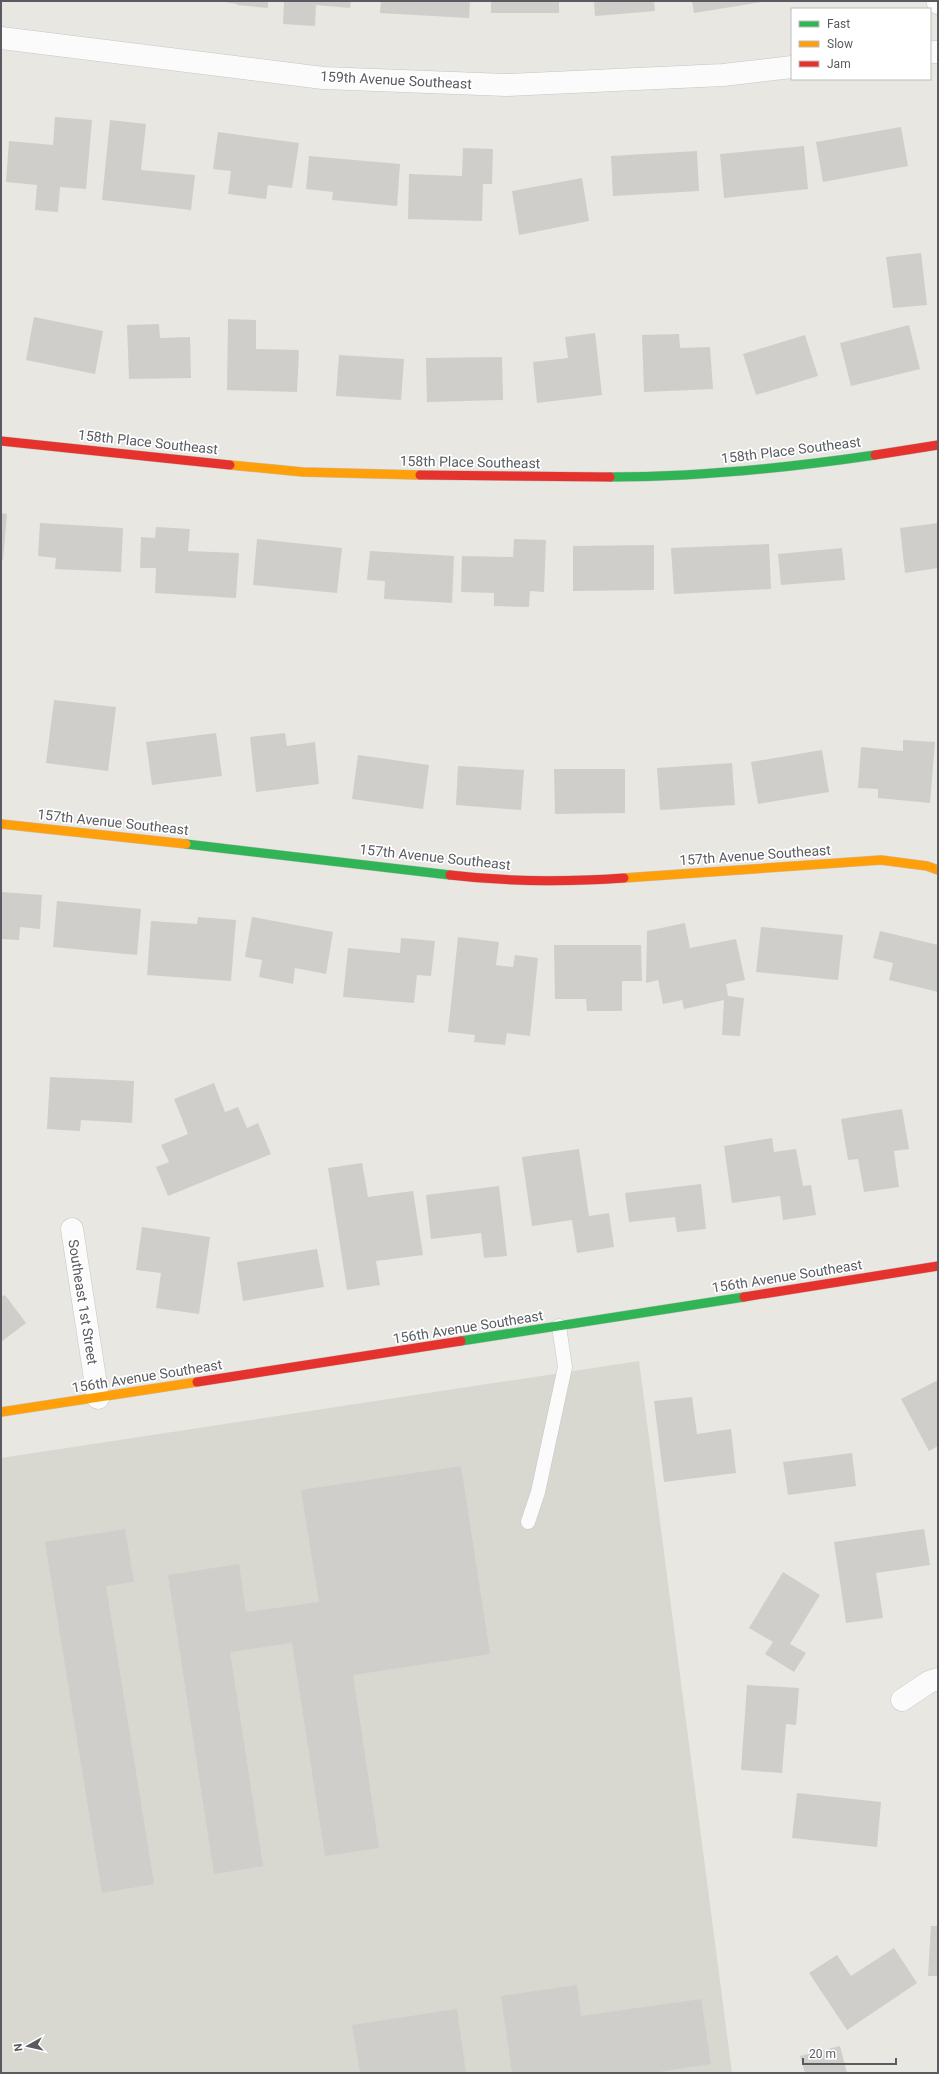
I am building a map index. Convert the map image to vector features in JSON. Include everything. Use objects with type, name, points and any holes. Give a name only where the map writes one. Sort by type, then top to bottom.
[{"type":"street","name":"159th Avenue Southeast","points":[[1,38],[324,78],[506,85],[723,75],[791,67]]},
{"type":"street","name":"158th Place Southeast","points":[[1,441],[303,472],[545,478],[674,477],[813,464],[938,444]]},
{"type":"street","name":"157th Avenue Southeast","points":[[1,824],[290,855],[484,879],[589,880],[882,860],[927,866],[938,870]]},
{"type":"street","name":"Southeast 1st Street","points":[[72,1229],[98,1398]]},
{"type":"street","name":"156th Avenue Southeast","points":[[1,1412],[938,1266]]},
{"type":"street","points":[[902,1700],[929,1682],[938,1680]]},
{"type":"lane","points":[[528,1522],[538,1492],[565,1367],[559,1326]]},
{"type":"shaded area","points":[[639,1361],[732,2073],[1,2073],[1,1458]]},
{"type":"building","points":[[219,1],[268,1],[268,8],[237,5]]},
{"type":"building","points":[[284,1],[351,1],[350,8],[316,5],[315,26],[283,24]]},
{"type":"building","points":[[381,1],[470,1],[469,18],[380,13]]},
{"type":"building","points":[[491,1],[559,1],[559,13],[491,13]]},
{"type":"building","points":[[594,1],[654,1],[655,11],[595,16]]},
{"type":"building","points":[[692,1],[762,1],[762,2],[694,13]]},
{"type":"building","points":[[55,117],[92,120],[86,189],[60,187],[58,212],[35,210],[37,185],[6,182],[9,141],[53,145]]},
{"type":"building","points":[[110,120],[146,124],[141,170],[195,175],[191,210],[102,200]]},
{"type":"building","points":[[901,127],[908,166],[823,182],[816,142]]},
{"type":"building","points":[[218,132],[299,143],[292,188],[268,185],[266,199],[228,194],[231,171],[213,169]]},
{"type":"building","points":[[804,146],[808,189],[724,198],[720,154]]},
{"type":"building","points":[[463,148],[493,149],[492,184],[483,184],[482,221],[408,219],[409,174],[462,176]]},
{"type":"building","points":[[697,151],[699,191],[613,196],[611,156]]},
{"type":"building","points":[[309,156],[400,164],[397,206],[332,200],[333,192],[306,189]]},
{"type":"building","points":[[582,178],[589,221],[519,235],[512,191]]},
{"type":"building","points":[[921,253],[927,305],[893,308],[886,257]]},
{"type":"building","points":[[34,317],[103,331],[95,374],[26,360]]},
{"type":"building","points":[[228,319],[256,320],[256,349],[299,350],[297,392],[227,390]]},
{"type":"building","points":[[159,324],[160,338],[190,337],[191,378],[129,379],[127,325]]},
{"type":"building","points":[[909,325],[920,369],[851,386],[840,343]]},
{"type":"building","points":[[595,333],[602,395],[537,403],[533,362],[568,358],[565,337]]},
{"type":"building","points":[[679,334],[680,348],[710,347],[713,389],[644,392],[642,335]]},
{"type":"building","points":[[805,335],[818,376],[756,395],[743,354]]},
{"type":"building","points":[[339,355],[404,359],[401,400],[336,396]]},
{"type":"building","points":[[502,357],[503,400],[427,402],[426,358]]},
{"type":"building","points":[[1,513],[7,514],[3,560],[1,560]]},
{"type":"building","points":[[40,523],[123,528],[121,572],[55,569],[56,558],[38,556]]},
{"type":"building","points":[[938,523],[938,568],[905,573],[900,528]]},
{"type":"building","points":[[156,527],[190,529],[188,551],[239,553],[236,598],[155,593],[156,568],[140,568],[141,537],[155,538]]},
{"type":"building","points":[[257,539],[342,548],[337,593],[253,585]]},
{"type":"building","points":[[514,539],[546,540],[544,592],[530,591],[529,607],[494,606],[494,593],[461,592],[462,556],[513,557]]},
{"type":"building","points":[[769,544],[771,589],[674,594],[671,548]]},
{"type":"building","points":[[654,545],[654,590],[573,591],[573,546]]},
{"type":"building","points":[[842,548],[845,580],[781,585],[778,554]]},
{"type":"building","points":[[370,551],[454,556],[452,603],[384,599],[385,581],[367,580]]},
{"type":"building","points":[[54,700],[116,707],[108,771],[46,763]]},
{"type":"building","points":[[216,733],[222,776],[152,785],[146,742]]},
{"type":"building","points":[[285,733],[287,746],[315,742],[319,784],[256,792],[250,737]]},
{"type":"building","points":[[903,740],[935,742],[930,803],[878,798],[878,789],[858,788],[861,747],[903,751]]},
{"type":"building","points":[[822,750],[829,792],[758,804],[751,762]]},
{"type":"building","points":[[358,755],[429,765],[423,809],[352,799]]},
{"type":"building","points":[[732,763],[735,805],[660,810],[657,768]]},
{"type":"building","points":[[458,766],[524,770],[521,810],[456,805]]},
{"type":"building","points":[[554,769],[625,769],[625,813],[555,814]]},
{"type":"building","points":[[1,892],[42,895],[40,929],[20,927],[19,940],[1,939]]},
{"type":"building","points":[[57,901],[141,909],[137,955],[53,947]]},
{"type":"building","points":[[198,917],[236,920],[231,981],[147,975],[151,921],[197,924]]},
{"type":"building","points":[[252,917],[333,932],[326,974],[295,968],[293,984],[259,977],[262,960],[245,957]]},
{"type":"building","points":[[685,923],[690,948],[736,939],[745,980],[726,984],[728,996],[744,998],[740,1036],[722,1035],[724,1000],[684,1009],[682,1000],[663,1004],[658,980],[646,983],[647,931]]},
{"type":"building","points":[[761,927],[843,935],[838,980],[756,972]]},
{"type":"building","points":[[880,931],[938,945],[938,992],[889,980],[893,963],[873,958]]},
{"type":"building","points":[[458,937],[499,942],[496,965],[513,967],[515,955],[538,958],[530,1036],[507,1033],[505,1045],[474,1042],[475,1035],[448,1032]]},
{"type":"building","points":[[401,938],[435,941],[431,976],[417,975],[414,1003],[343,997],[348,948],[400,953]]},
{"type":"building","points":[[554,945],[641,945],[642,981],[622,981],[622,1011],[587,1011],[586,999],[555,999]]},
{"type":"building","points":[[50,1077],[134,1081],[132,1123],[81,1120],[80,1131],[47,1129]]},
{"type":"building","points":[[214,1083],[225,1112],[238,1107],[247,1128],[258,1123],[271,1154],[168,1196],[156,1167],[169,1162],[161,1145],[188,1134],[174,1099]]},
{"type":"building","points":[[902,1109],[909,1149],[894,1151],[899,1187],[864,1192],[858,1159],[848,1160],[841,1119]]},
{"type":"building","points":[[772,1138],[774,1152],[796,1149],[803,1186],[811,1185],[816,1215],[783,1220],[780,1196],[732,1203],[724,1146]]},
{"type":"building","points":[[579,1149],[589,1216],[609,1213],[614,1247],[577,1253],[572,1220],[532,1226],[522,1157]]},
{"type":"building","points":[[362,1163],[368,1197],[413,1191],[423,1255],[376,1261],[380,1285],[347,1290],[328,1168]]},
{"type":"building","points":[[701,1184],[706,1229],[677,1232],[675,1217],[629,1222],[625,1193]]},
{"type":"building","points":[[499,1186],[507,1256],[484,1258],[481,1233],[431,1239],[426,1195]]},
{"type":"building","points":[[142,1227],[210,1237],[199,1314],[156,1308],[161,1273],[136,1270]]},
{"type":"building","points":[[317,1249],[324,1287],[243,1301],[237,1262]]},
{"type":"building","points":[[5,1295],[26,1323],[1,1342],[1,1297]]},
{"type":"building","points":[[938,1380],[938,1446],[929,1451],[901,1399]]},
{"type":"building","points":[[692,1397],[697,1434],[731,1429],[736,1473],[664,1482],[654,1401]]},
{"type":"building","points":[[852,1453],[856,1486],[788,1495],[783,1462]]},
{"type":"building","points":[[461,1466],[490,1654],[353,1675],[379,1848],[325,1856],[292,1643],[230,1652],[263,1866],[214,1874],[168,1575],[239,1564],[246,1612],[319,1602],[301,1490]]},
{"type":"building","points":[[125,1529],[134,1582],[106,1586],[154,1884],[102,1893],[45,1542]]},
{"type":"building","points":[[924,1529],[930,1565],[876,1573],[883,1618],[846,1623],[834,1542]]},
{"type":"building","points":[[783,1572],[820,1595],[790,1644],[806,1653],[794,1672],[765,1654],[773,1642],[749,1628]]},
{"type":"building","points":[[747,1685],[799,1688],[796,1725],[786,1724],[782,1773],[741,1770]]},
{"type":"building","points":[[797,1793],[881,1802],[877,1847],[792,1838]]},
{"type":"building","points":[[931,1926],[938,1926],[938,1976],[928,1976]]},
{"type":"building","points":[[894,1948],[917,1983],[847,2030],[809,1973],[837,1955],[851,1976]]},
{"type":"building","points":[[577,1985],[581,2016],[701,1999],[711,2064],[652,2073],[512,2073],[501,1996]]},
{"type":"building","points":[[457,2009],[466,2073],[360,2073],[352,2025]]},
{"type":"building","points":[[840,2046],[847,2073],[805,2073],[800,2056]]},
{"type":"traffic: fast","points":[[610,477],[643,477],[743,471],[875,455]]},
{"type":"traffic: fast","points":[[186,844],[450,875]]},
{"type":"traffic: fast","points":[[461,1341],[744,1297]]},
{"type":"traffic: slow","points":[[230,465],[303,472],[420,475]]},
{"type":"traffic: slow","points":[[1,824],[186,844]]},
{"type":"traffic: slow","points":[[624,878],[881,860],[927,866],[938,870]]},
{"type":"traffic: slow","points":[[1,1412],[197,1382]]},
{"type":"traffic: jam","points":[[1,441],[230,465]]},
{"type":"traffic: jam","points":[[875,455],[938,445]]},
{"type":"traffic: jam","points":[[420,475],[610,477]]},
{"type":"traffic: jam","points":[[450,875],[537,881],[624,878]]},
{"type":"traffic: jam","points":[[744,1297],[938,1266]]},
{"type":"traffic: jam","points":[[197,1382],[461,1341]]}]
